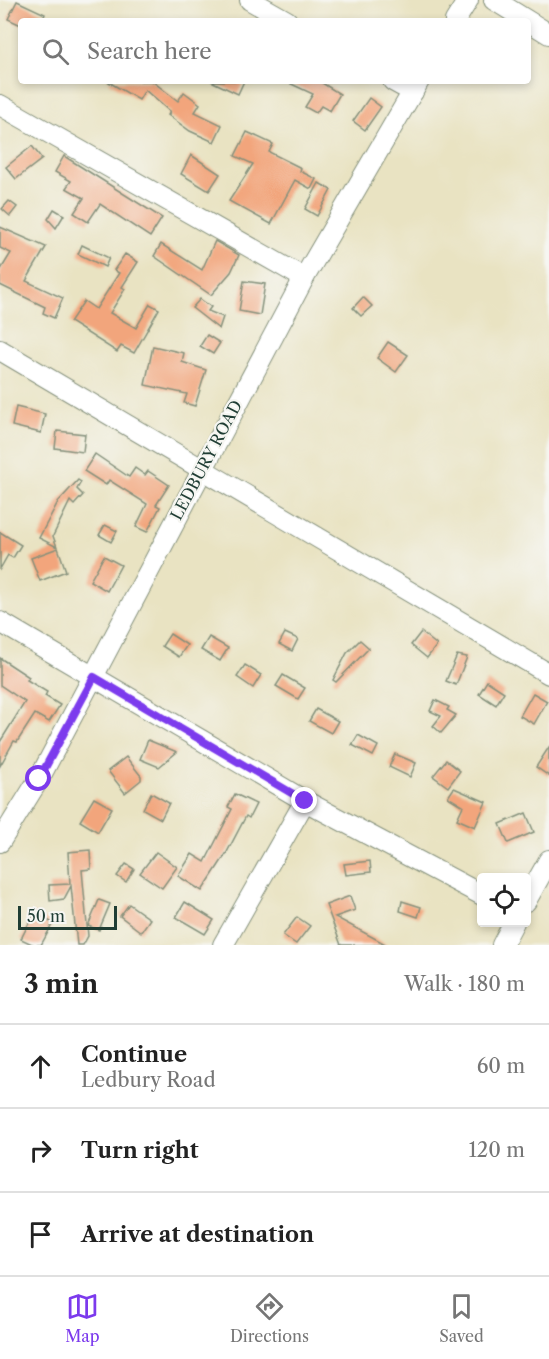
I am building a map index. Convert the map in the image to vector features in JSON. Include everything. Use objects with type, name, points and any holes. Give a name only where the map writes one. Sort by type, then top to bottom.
[{"type":"street","points":[[250,0],[282,18]]},
{"type":"street","points":[[457,18],[468,0]]},
{"type":"street","points":[[494,0],[523,18]]},
{"type":"street","points":[[531,23],[549,34]]},
{"type":"street","name":"LEDBURY ROAD","points":[[0,842],[39,779],[94,677],[201,468],[304,278],[416,87]]},
{"type":"street","points":[[0,105],[304,278]]},
{"type":"street","points":[[0,350],[549,674]]},
{"type":"street","points":[[0,622],[305,801],[477,892]]},
{"type":"street","points":[[223,945],[305,801]]},
{"type":"street","points":[[531,892],[549,860]]},
{"type":"street","points":[[502,945],[511,927]]},
{"type":"building","points":[[17,1],[45,14],[43,18],[18,18],[18,24],[8,19]]},
{"type":"building","points":[[112,84],[156,84],[178,101],[184,92],[200,104],[195,112],[222,125],[214,142],[190,131],[168,115],[170,112],[145,90],[139,100]]},
{"type":"building","points":[[217,84],[243,84],[238,94]]},
{"type":"building","points":[[291,84],[324,84],[340,94],[330,111],[321,106],[316,113],[305,107],[313,94]]},
{"type":"building","points":[[369,98],[381,107],[365,130],[353,121]]},
{"type":"building","points":[[247,132],[273,144],[269,152],[301,168],[300,171],[316,179],[311,189],[295,180],[271,224],[229,201],[253,164],[235,156]]},
{"type":"building","points":[[32,146],[42,159],[16,179],[6,167]]},
{"type":"building","points":[[191,155],[220,174],[209,191],[181,174]]},
{"type":"building","points":[[64,156],[162,218],[150,237],[100,204],[88,222],[74,213],[84,198],[66,188],[71,181],[55,172]]},
{"type":"building","points":[[319,183],[331,190],[317,216],[305,209]]},
{"type":"building","points":[[9,201],[17,207],[10,216],[2,209]]},
{"type":"building","points":[[54,209],[64,215],[56,228],[48,219]]},
{"type":"building","points":[[0,227],[46,247],[26,281],[63,298],[54,318],[43,313],[45,307],[0,285],[0,271],[11,253],[0,248]]},
{"type":"building","points":[[215,241],[239,255],[231,272],[211,295],[154,256],[161,244],[202,270]]},
{"type":"building","points":[[82,245],[109,258],[105,267],[78,254]]},
{"type":"building","points":[[125,254],[138,262],[122,287],[125,289],[110,313],[136,328],[150,304],[159,309],[134,353],[121,346],[117,352],[70,322],[84,301],[96,309],[119,273],[114,270]]},
{"type":"building","points":[[244,281],[265,284],[260,315],[239,311]]},
{"type":"building","points":[[363,297],[372,306],[361,316],[353,308]]},
{"type":"building","points":[[200,299],[211,307],[208,311],[223,317],[219,329],[192,308]]},
{"type":"building","points":[[207,335],[220,343],[213,354],[200,346]]},
{"type":"building","points":[[388,342],[408,355],[396,372],[377,358]]},
{"type":"building","points":[[153,346],[184,353],[182,362],[206,370],[195,406],[184,403],[187,394],[145,385]]},
{"type":"building","points":[[16,407],[45,414],[41,433],[12,426]]},
{"type":"building","points":[[57,431],[85,434],[83,452],[55,448]]},
{"type":"building","points":[[95,454],[129,477],[135,468],[145,475],[148,471],[169,485],[156,505],[160,507],[147,532],[136,527],[147,504],[109,480],[106,485],[84,471]]},
{"type":"building","points":[[78,480],[81,482],[77,489],[83,495],[74,505],[70,501],[53,536],[57,547],[39,538],[58,502]]},
{"type":"building","points":[[105,525],[117,531],[111,542],[99,535]]},
{"type":"building","points":[[0,532],[21,545],[13,558],[8,555],[0,569]]},
{"type":"building","points":[[58,548],[66,571],[40,581],[31,558]]},
{"type":"building","points":[[104,556],[121,565],[107,591],[90,581]]},
{"type":"building","points":[[421,632],[437,645],[427,658],[411,645]]},
{"type":"building","points":[[285,633],[298,639],[292,651],[279,644]]},
{"type":"building","points":[[170,634],[187,645],[179,657],[162,646]]},
{"type":"building","points":[[209,637],[228,648],[220,661],[201,650]]},
{"type":"building","points":[[360,640],[369,648],[336,682],[333,680],[347,653]]},
{"type":"building","points":[[457,655],[467,657],[456,685],[446,681]]},
{"type":"building","points":[[0,658],[29,677],[27,680],[47,692],[45,696],[60,705],[49,722],[35,714],[17,742],[14,741],[0,766],[0,742],[25,702],[0,685]]},
{"type":"building","points":[[245,665],[261,675],[253,688],[237,677]]},
{"type":"building","points":[[283,675],[305,688],[298,699],[276,686]]},
{"type":"building","points":[[487,681],[504,692],[496,705],[479,694]]},
{"type":"building","points":[[533,693],[547,701],[534,724],[520,716]]},
{"type":"building","points":[[435,700],[449,707],[447,710],[456,715],[441,733],[433,726],[441,716],[430,711]]},
{"type":"building","points":[[316,709],[338,721],[331,733],[309,721]]},
{"type":"building","points":[[358,735],[378,746],[373,756],[352,745]]},
{"type":"building","points":[[148,740],[177,752],[159,767],[140,759]]},
{"type":"building","points":[[549,747],[549,776],[536,767]]},
{"type":"building","points":[[395,754],[416,763],[410,777],[389,767]]},
{"type":"building","points":[[126,757],[141,776],[141,780],[125,793],[108,771]]},
{"type":"building","points":[[446,760],[460,771],[448,787],[433,776]]},
{"type":"building","points":[[454,788],[486,802],[475,827],[457,819],[463,806],[448,797]]},
{"type":"building","points":[[151,793],[169,803],[161,819],[143,809]]},
{"type":"building","points":[[235,794],[256,804],[249,818],[246,816],[226,854],[202,891],[178,876],[192,854],[205,862],[232,809],[228,807]]},
{"type":"building","points":[[94,798],[112,808],[98,832],[80,821]]},
{"type":"building","points":[[526,813],[534,832],[508,843],[500,824]]},
{"type":"building","points":[[90,850],[91,869],[82,870],[88,936],[83,945],[77,945],[71,886],[64,899],[50,901],[49,885],[70,884],[68,852]]},
{"type":"building","points":[[156,852],[177,867],[162,888],[140,873]]},
{"type":"building","points":[[370,861],[371,872],[346,875],[344,864]]},
{"type":"building","points":[[126,864],[134,869],[126,882],[117,876]]},
{"type":"building","points":[[350,896],[355,910],[335,917],[387,945],[341,945],[326,905]]},
{"type":"building","points":[[99,900],[110,904],[99,930],[88,926]]},
{"type":"building","points":[[402,901],[421,907],[418,917],[400,911]]},
{"type":"building","points":[[185,902],[214,920],[205,934],[176,917]]},
{"type":"building","points":[[129,904],[150,919],[141,932],[120,916]]},
{"type":"building","points":[[34,913],[53,923],[41,945],[34,945],[21,939]]},
{"type":"building","points":[[297,917],[310,926],[296,944],[283,935]]},
{"type":"route","points":[[39,779],[94,677],[305,801]]}]
